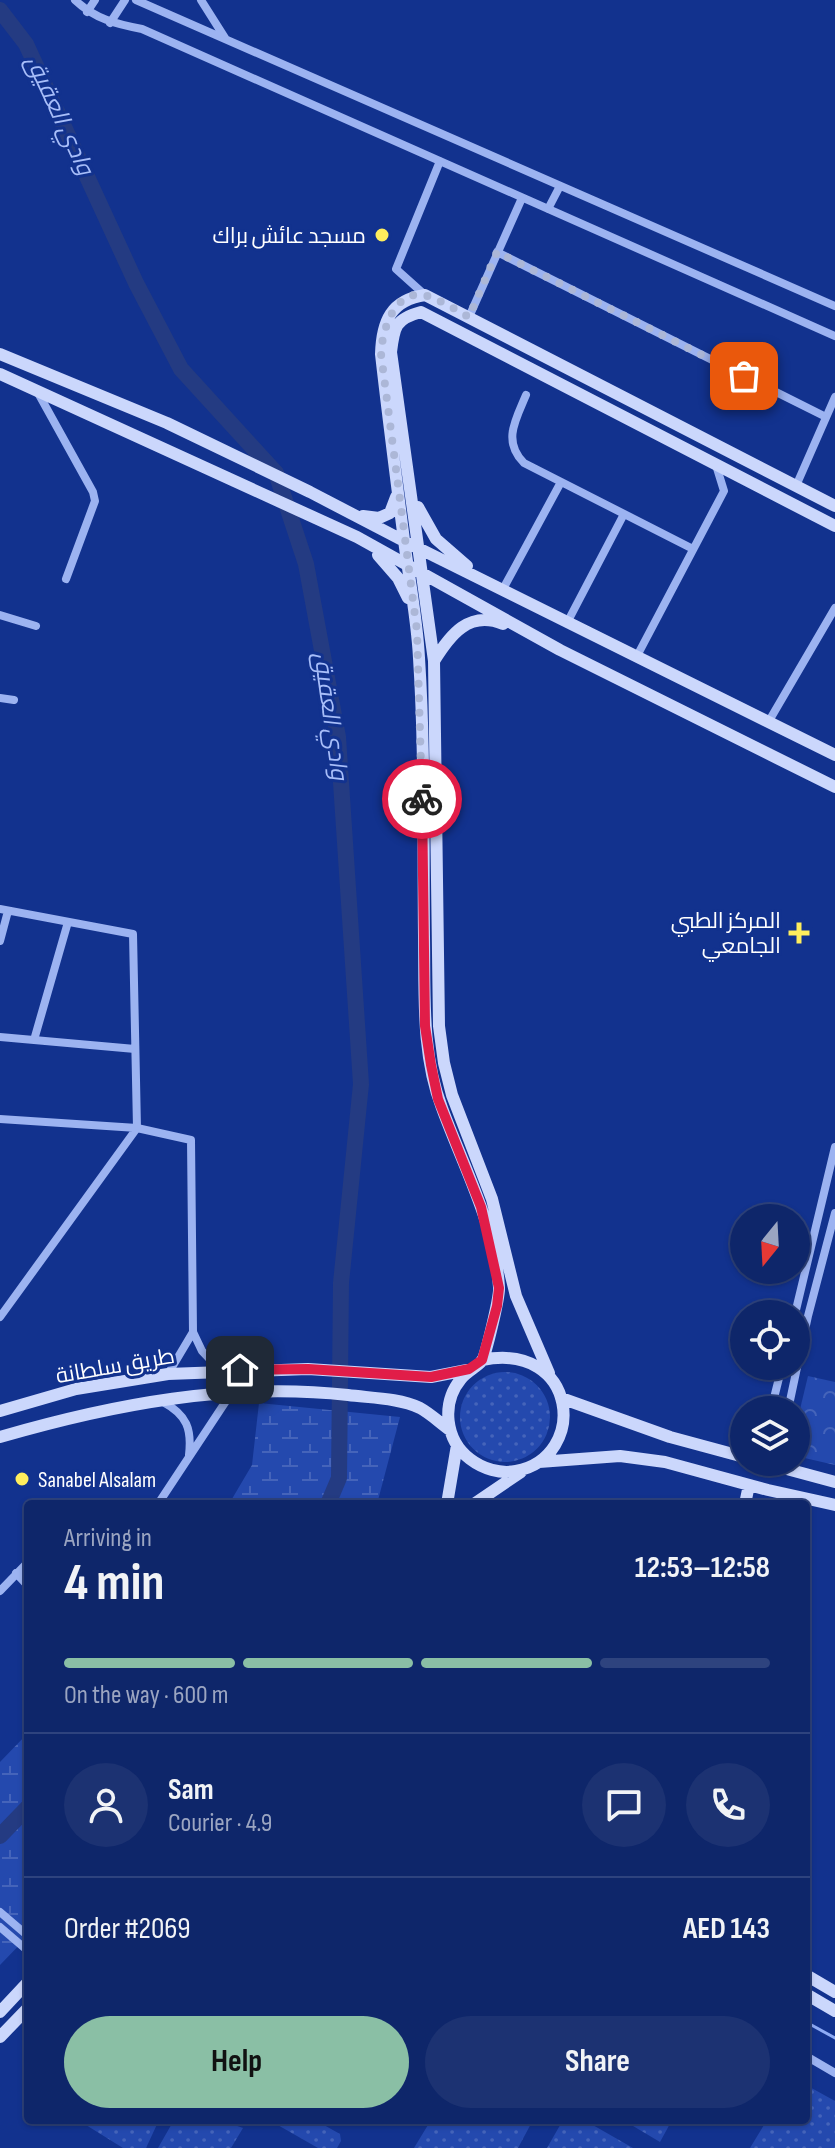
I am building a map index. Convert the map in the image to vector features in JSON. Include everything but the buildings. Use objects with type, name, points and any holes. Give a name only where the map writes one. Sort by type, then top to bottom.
[{"type":"main road","points":[[480,1500],[535,1464],[557,1442],[563,1425],[561,1398],[516,1296],[501,1227],[452,1095],[444,1063],[439,1026],[434,661],[420,549],[403,484],[381,354],[382,338],[395,307],[406,298],[425,295],[835,506]]},
{"type":"main road","points":[[482,1360],[499,1288],[481,1207],[438,1099],[425,1026],[417,631],[404,541],[403,484],[391,352],[394,330],[404,316],[421,312],[835,526]]},
{"type":"main road","points":[[0,354],[167,423],[835,755]]},
{"type":"main road","points":[[0,374],[357,537],[560,650]]},
{"type":"main road","points":[[356,515],[379,518],[390,513],[403,484]]},
{"type":"main road","points":[[403,484],[429,530],[446,549],[482,578]]},
{"type":"main road","points":[[357,537],[389,564],[398,578],[417,631]]},
{"type":"main road","points":[[434,661],[446,641],[462,625],[484,619],[497,622],[560,650],[835,787]]},
{"type":"main road","points":[[554,1383],[535,1364],[518,1358],[482,1360],[469,1369],[450,1397],[450,1430],[457,1445],[468,1458],[482,1467],[498,1471],[515,1471],[535,1464],[620,1456],[665,1462],[835,1505]]},
{"type":"main road","name":"طريق سلطانة","points":[[0,1411],[76,1389],[168,1374],[308,1369],[431,1377],[469,1369]]},
{"type":"main road","name":"طريق سلطانة","points":[[0,1437],[78,1415],[159,1399],[257,1391],[319,1392],[388,1400],[420,1408],[450,1430]]},
{"type":"main road","points":[[561,1398],[655,1432],[730,1453]]},
{"type":"main road","points":[[448,1500],[457,1445]]},
{"type":"main road","points":[[810,1474],[835,1482]]},
{"type":"main road","points":[[803,1498],[808,1476]]},
{"type":"main road","points":[[746,1500],[749,1485]]},
{"type":"main road","points":[[765,1500],[768,1490]]},
{"type":"main road","points":[[810,1977],[835,1992]]},
{"type":"main road","points":[[0,2012],[24,1986]]},
{"type":"main road","points":[[810,1996],[835,2011]]},
{"type":"main road","points":[[0,2037],[24,2012]]},
{"type":"street","points":[[75,0],[87,12],[110,23],[142,29],[835,336]]},
{"type":"street","points":[[87,12],[95,0]]},
{"type":"street","points":[[110,23],[125,0]]},
{"type":"street","points":[[136,0],[835,306]]},
{"type":"street","points":[[201,0],[225,39]]},
{"type":"street","points":[[425,295],[396,269],[440,161]]},
{"type":"street","points":[[548,209],[560,186]]},
{"type":"street","points":[[469,317],[522,198]]},
{"type":"street","points":[[497,252],[826,417]]},
{"type":"street","points":[[37,390],[93,492],[93,509],[66,579]]},
{"type":"street","points":[[526,395],[511,434],[511,445],[524,463],[693,549]]},
{"type":"street","points":[[796,486],[835,397]]},
{"type":"street","points":[[637,656],[724,491],[716,464]]},
{"type":"street","points":[[503,589],[561,482]]},
{"type":"street","points":[[568,621],[624,514]]},
{"type":"street","points":[[769,721],[835,608]]},
{"type":"street","points":[[0,615],[36,626]]},
{"type":"street","points":[[0,698],[14,700]]},
{"type":"street","points":[[0,941],[4,910],[133,934],[137,1128],[0,1317]]},
{"type":"street","points":[[34,1040],[68,922]]},
{"type":"street","points":[[0,1037],[135,1049]]},
{"type":"street","points":[[0,1119],[137,1128],[191,1140],[193,1332],[208,1360],[221,1371]]},
{"type":"street","points":[[798,1300],[835,1147]]},
{"type":"street","points":[[791,1396],[835,1213]]},
{"type":"street","points":[[168,1374],[193,1332]]},
{"type":"street","points":[[161,1500],[232,1392]]},
{"type":"street","points":[[159,1399],[185,1418],[190,1429],[189,1458]]},
{"type":"street","points":[[0,1591],[24,1566]]},
{"type":"street","points":[[16,1573],[24,1582]]},
{"type":"street","points":[[0,1912],[24,1933]]},
{"type":"street","points":[[0,1927],[24,1948]]},
{"type":"street","points":[[810,2058],[835,2073]]},
{"type":"green space","points":[[505,1372],[522,1376],[537,1385],[546,1400],[550,1417],[546,1434],[537,1449],[522,1458],[505,1462],[488,1458],[473,1449],[464,1434],[460,1417],[464,1400],[473,1385],[488,1376]]},
{"type":"green space","points":[[810,1376],[835,1382],[835,1465],[810,1459],[810,1396],[803,1396]]},
{"type":"green space","points":[[259,1403],[400,1417],[378,1500],[231,1500],[252,1465]]},
{"type":"green space","points":[[24,1737],[24,1940],[0,1965],[0,1762]]},
{"type":"green space","points":[[810,2087],[835,2101],[835,2148],[750,2148],[765,2124],[810,2124]]},
{"type":"green space","points":[[84,2124],[157,2124],[146,2148],[123,2148]]},
{"type":"green space","points":[[172,2124],[232,2124],[243,2128],[231,2148],[158,2148]]},
{"type":"green space","points":[[276,2124],[322,2124],[340,2134],[341,2141],[337,2148],[318,2148]]},
{"type":"green space","points":[[429,2124],[531,2124],[518,2148],[414,2148]]},
{"type":"green space","points":[[561,2124],[591,2124],[633,2148],[547,2148]]},
{"type":"green space","points":[[630,2124],[670,2124],[660,2142]]},
{"type":"waterway","name":"وادي العقيق","points":[[0,10],[26,44],[136,283],[181,369],[276,473],[306,564],[338,737],[361,1084],[341,1283],[339,1478],[330,1500]]},
{"type":"waterway","name":"وادي العقيق","points":[[0,1836],[24,1811]]},
{"type":"waterway","points":[[810,2024],[835,2038]]},
{"type":"way so far","points":[[422,799],[417,631],[381,354],[386,324],[395,307],[406,298],[425,295],[469,317],[497,252],[744,376]]},
{"type":"place","name":"مسجد عائش براك","points":[[382,235]]},
{"type":"place","name":"المركز الطبي الجامعي","points":[[799,933]]},
{"type":"place","name":"Sanabel Alsalam","points":[[22,1479]]},
{"type":"route","points":[[240,1370],[308,1369],[431,1377],[469,1369],[482,1360],[499,1288],[489,1233],[438,1099],[431,1065],[425,1026],[422,799]]}]
